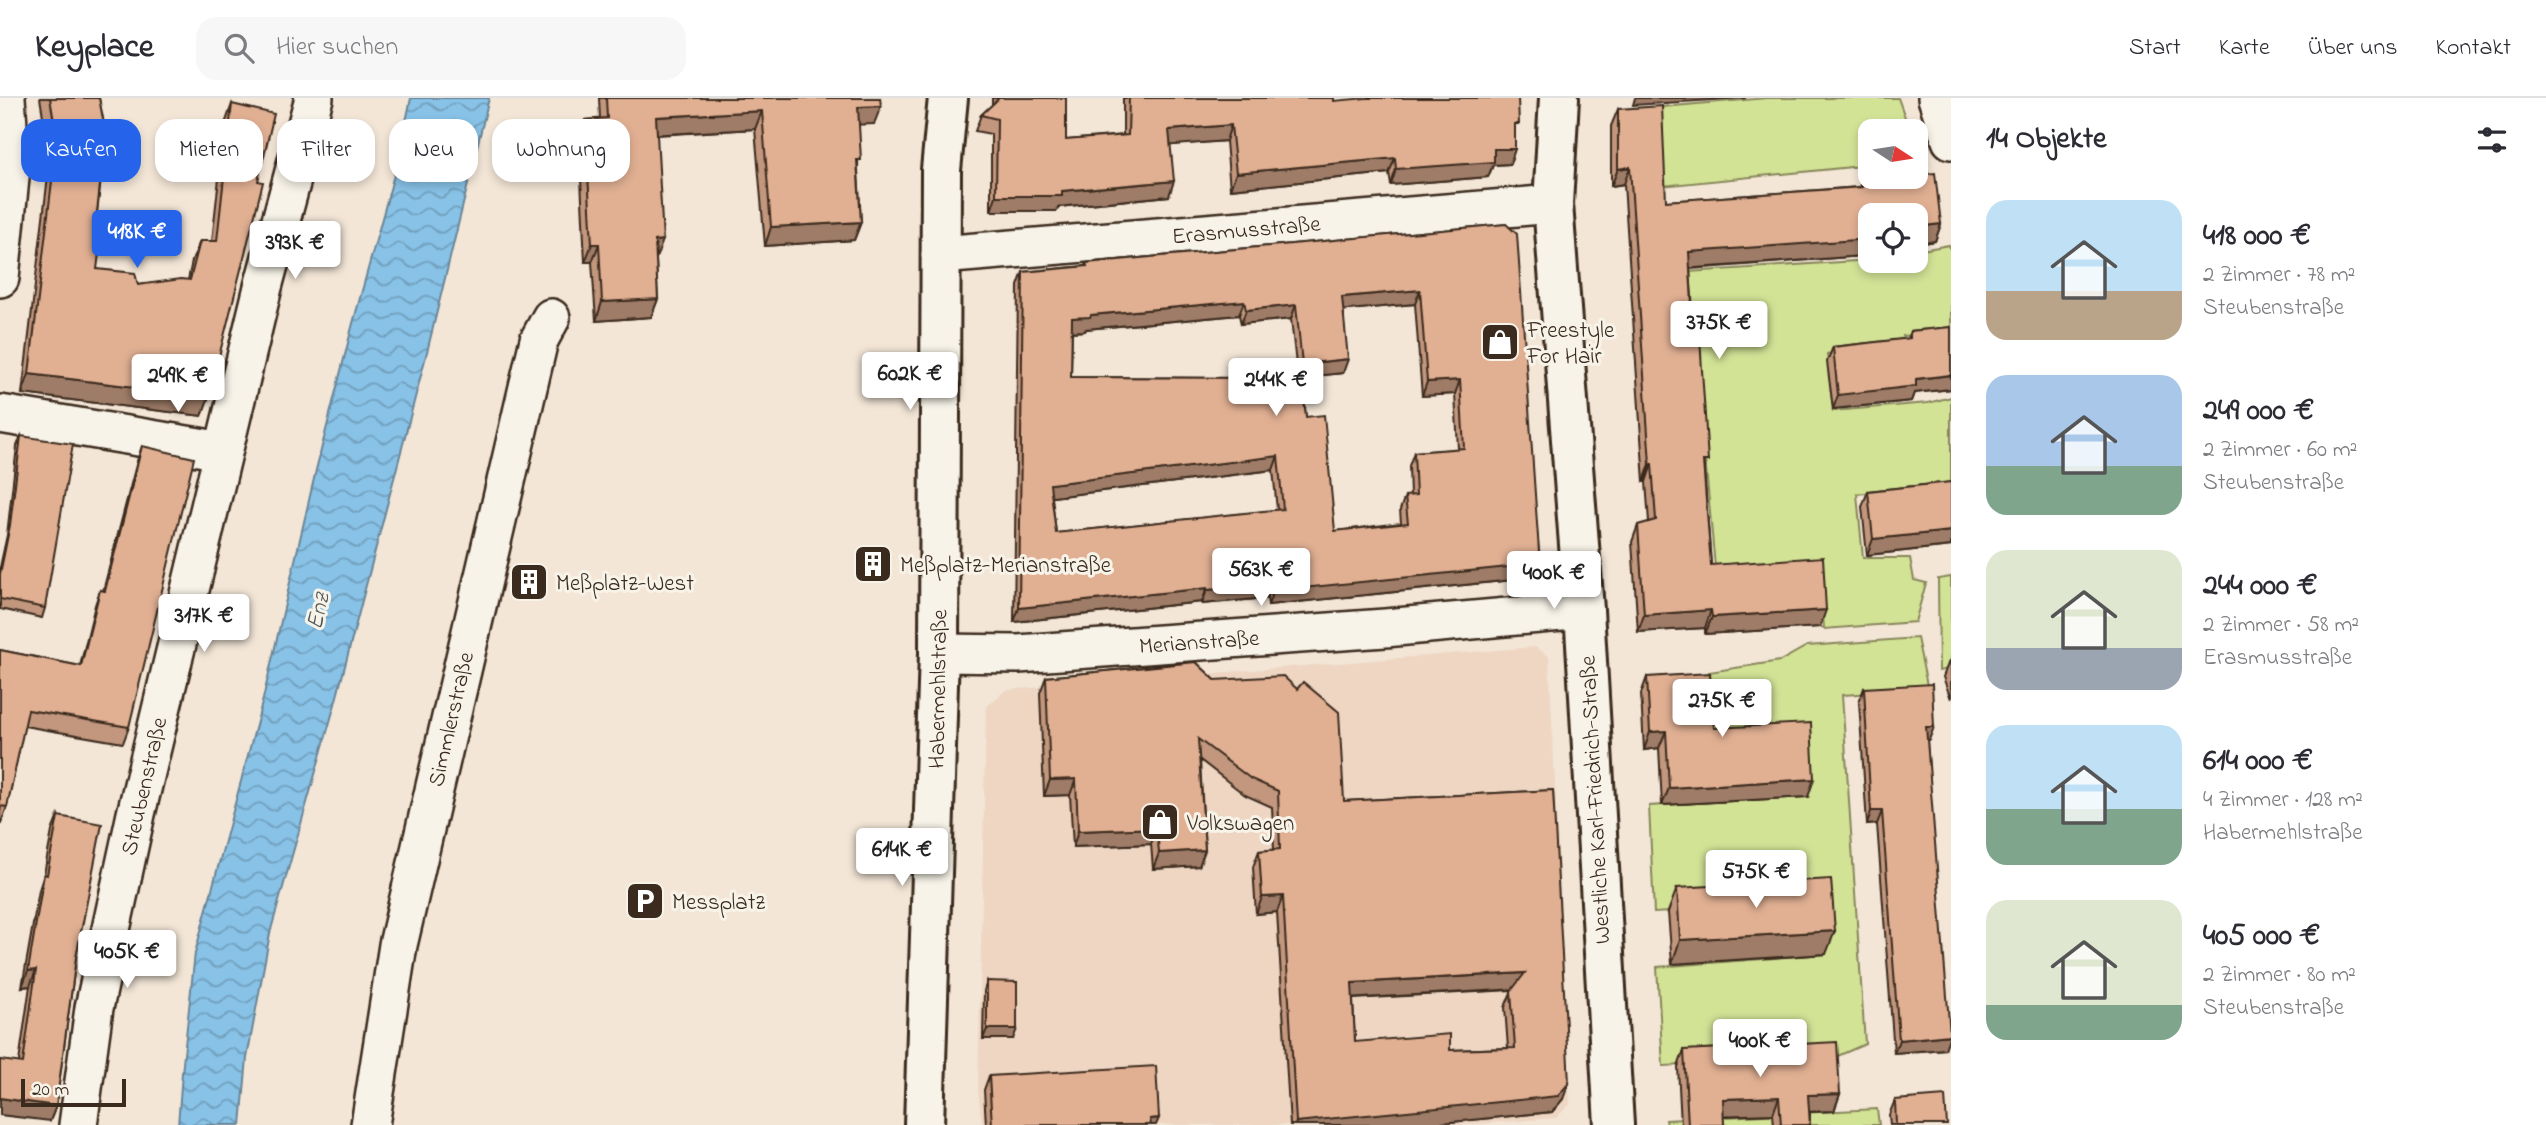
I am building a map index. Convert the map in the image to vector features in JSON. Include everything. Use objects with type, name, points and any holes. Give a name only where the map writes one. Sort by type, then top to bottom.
[{"type":"main road","name":"Habermehlstraße","points":[[929,98],[941,170]]},
{"type":"main road","name":"Habermehlstraße","points":[[924,1125],[939,653],[941,170],[948,98]]},
{"type":"main road","name":"Westliche Karl-Friedrich-Straße","points":[[1559,98],[1553,204],[1584,610],[1614,1125]]},
{"type":"street","points":[[0,278],[11,168],[6,98]]},
{"type":"street","name":"Steubenstraße","points":[[78,1125],[99,981],[136,814],[263,287],[314,98]]},
{"type":"street","points":[[1937,98],[1951,140]]},
{"type":"street","name":"Erasmusstraße","points":[[940,255],[1553,204]]},
{"type":"street","name":"Simmlerstraße","points":[[370,1125],[397,945],[539,340],[551,318]]},
{"type":"street","points":[[0,414],[223,451]]},
{"type":"street","name":"Merianstraße","points":[[939,653],[1045,652],[1371,629],[1584,610]]},
{"type":"shaded area","points":[[1535,647],[1549,656],[1570,1104],[1556,1118],[1464,1125],[982,1125],[978,1090],[986,707],[1006,690]]},
{"type":"green space","points":[[1767,98],[1898,98],[1906,119],[1858,119],[1858,166],[1662,186],[1662,107]]},
{"type":"green space","points":[[1949,245],[1951,251],[1951,332],[1903,336],[1902,345],[1827,354],[1833,411],[1928,403],[1951,397],[1951,483],[1857,494],[1863,558],[1910,558],[1914,580],[1926,583],[1915,622],[1824,629],[1819,560],[1715,567],[1688,272],[1858,261],[1858,273],[1928,273],[1928,249]]},
{"type":"green space","points":[[1951,577],[1951,668],[1939,671],[1938,579]]},
{"type":"green space","points":[[1917,638],[1928,690],[1842,695],[1865,1044],[1831,1059],[1663,1066],[1657,967],[1826,954],[1822,903],[1654,913],[1649,806],[1808,796],[1707,746],[1709,672],[1780,661],[1807,646]]},
{"type":"green space","points":[[1877,1109],[1879,1125],[1667,1125],[1666,1120]]},
{"type":"water","points":[[411,98],[489,98],[478,143],[478,119],[407,119]]},
{"type":"water","name":"Enz","points":[[392,182],[468,182],[335,704],[270,933],[247,1058],[241,1125],[178,1125],[195,953],[263,699],[352,327]]},
{"type":"building","points":[[50,98],[99,98],[103,119],[54,119]]},
{"type":"building","points":[[606,98],[880,98],[881,106],[858,107],[861,160],[857,160],[861,222],[771,227],[762,111],[656,117],[663,240],[655,241],[658,299],[602,302],[599,244],[592,244],[588,182],[630,182],[630,119],[596,119],[607,118]]},
{"type":"building","points":[[998,98],[1066,98],[1066,140],[1128,135],[1129,98],[1334,98],[1334,101],[1366,98],[1518,98],[1519,124],[1515,124],[1515,149],[1494,149],[1494,162],[1396,169],[1395,158],[1236,173],[1231,125],[1169,130],[1174,181],[1062,191],[1062,196],[996,196],[997,119],[981,115]]},
{"type":"building","points":[[232,104],[274,114],[263,160],[263,119],[230,119]]},
{"type":"building","points":[[1662,106],[1666,201],[1858,187],[1928,189],[1928,174],[1935,173],[1941,224],[1928,226],[1928,203],[1858,203],[1858,240],[1689,252],[1693,321],[1699,320],[1708,461],[1703,461],[1711,565],[1823,557],[1826,610],[1712,617],[1711,610],[1644,615],[1638,525],[1656,520],[1630,167],[1618,169],[1618,109]]},
{"type":"building","points":[[52,182],[100,182],[96,221],[103,222],[97,269],[135,273],[138,285],[190,280],[200,241],[217,241],[223,182],[263,182],[209,396],[29,374]]},
{"type":"building","points":[[1506,224],[1517,234],[1539,552],[1528,565],[1273,591],[1272,584],[1207,588],[1019,608],[1023,272],[1087,266],[1086,263]],"holes":[[[1420,290],[1427,382],[1460,380],[1464,448],[1414,452],[1416,495],[1405,496],[1408,523],[1335,531],[1324,415],[1306,417],[1300,365],[1251,370],[1251,378],[1071,377],[1072,318],[1244,301],[1246,310],[1296,305],[1302,364],[1348,359],[1342,297]],[[1278,456],[1283,509],[1056,533],[1050,484]]]},
{"type":"building","points":[[1951,327],[1951,375],[1916,379],[1916,386],[1838,395],[1833,347],[1910,338],[1910,331]]},
{"type":"building","points":[[21,436],[73,444],[45,608],[0,599],[0,574],[10,525]]},
{"type":"building","points":[[142,446],[194,458],[129,727],[28,710],[7,807],[1,806],[0,812],[0,650],[81,666],[100,590],[105,591]]},
{"type":"building","points":[[1951,482],[1951,531],[1873,539],[1868,491]]},
{"type":"building","points":[[1196,662],[1215,680],[1283,676],[1297,689],[1303,682],[1339,712],[1344,801],[1553,790],[1569,1083],[1558,1096],[1296,1122],[1283,896],[1262,897],[1259,851],[1280,849],[1278,791],[1251,779],[1198,739],[1205,850],[1159,853],[1157,828],[1078,831],[1076,779],[1050,780],[1046,677]],"holes":[[[1525,973],[1511,991],[1515,1048],[1450,1050],[1450,1034],[1355,1042],[1352,983]]]},
{"type":"building","points":[[1710,673],[1714,728],[1811,723],[1814,779],[1669,788],[1666,731],[1650,732],[1647,677]]},
{"type":"building","points":[[1932,684],[1934,727],[1926,727],[1950,1035],[1899,1040],[1882,811],[1871,811],[1864,688]]},
{"type":"building","points":[[58,816],[102,824],[76,958],[56,1106],[0,1098],[0,1060],[23,1063],[36,970],[28,971],[44,874],[47,875]]},
{"type":"building","points":[[1831,879],[1835,931],[1680,940],[1677,888]]},
{"type":"building","points":[[987,981],[1017,982],[1017,1029],[987,1029]]},
{"type":"building","points":[[1837,1042],[1840,1094],[1808,1095],[1810,1125],[1781,1125],[1779,1097],[1723,1099],[1724,1125],[1688,1125],[1684,1050]]},
{"type":"building","points":[[1156,1066],[1159,1118],[1150,1119],[1151,1125],[992,1125],[989,1076]]},
{"type":"building","points":[[1945,1096],[1947,1125],[1896,1125],[1895,1100]]},
{"type":"place","name":"Freestyle For Hair","points":[[1500,342]]},
{"type":"place","name":"Meßplatz-Merianstraße","points":[[873,564]]},
{"type":"place","name":"Meßplatz-West","points":[[529,582]]},
{"type":"place","name":"Volkswagen","points":[[1160,822]]},
{"type":"place","name":"Messplatz","points":[[645,901]]}]
